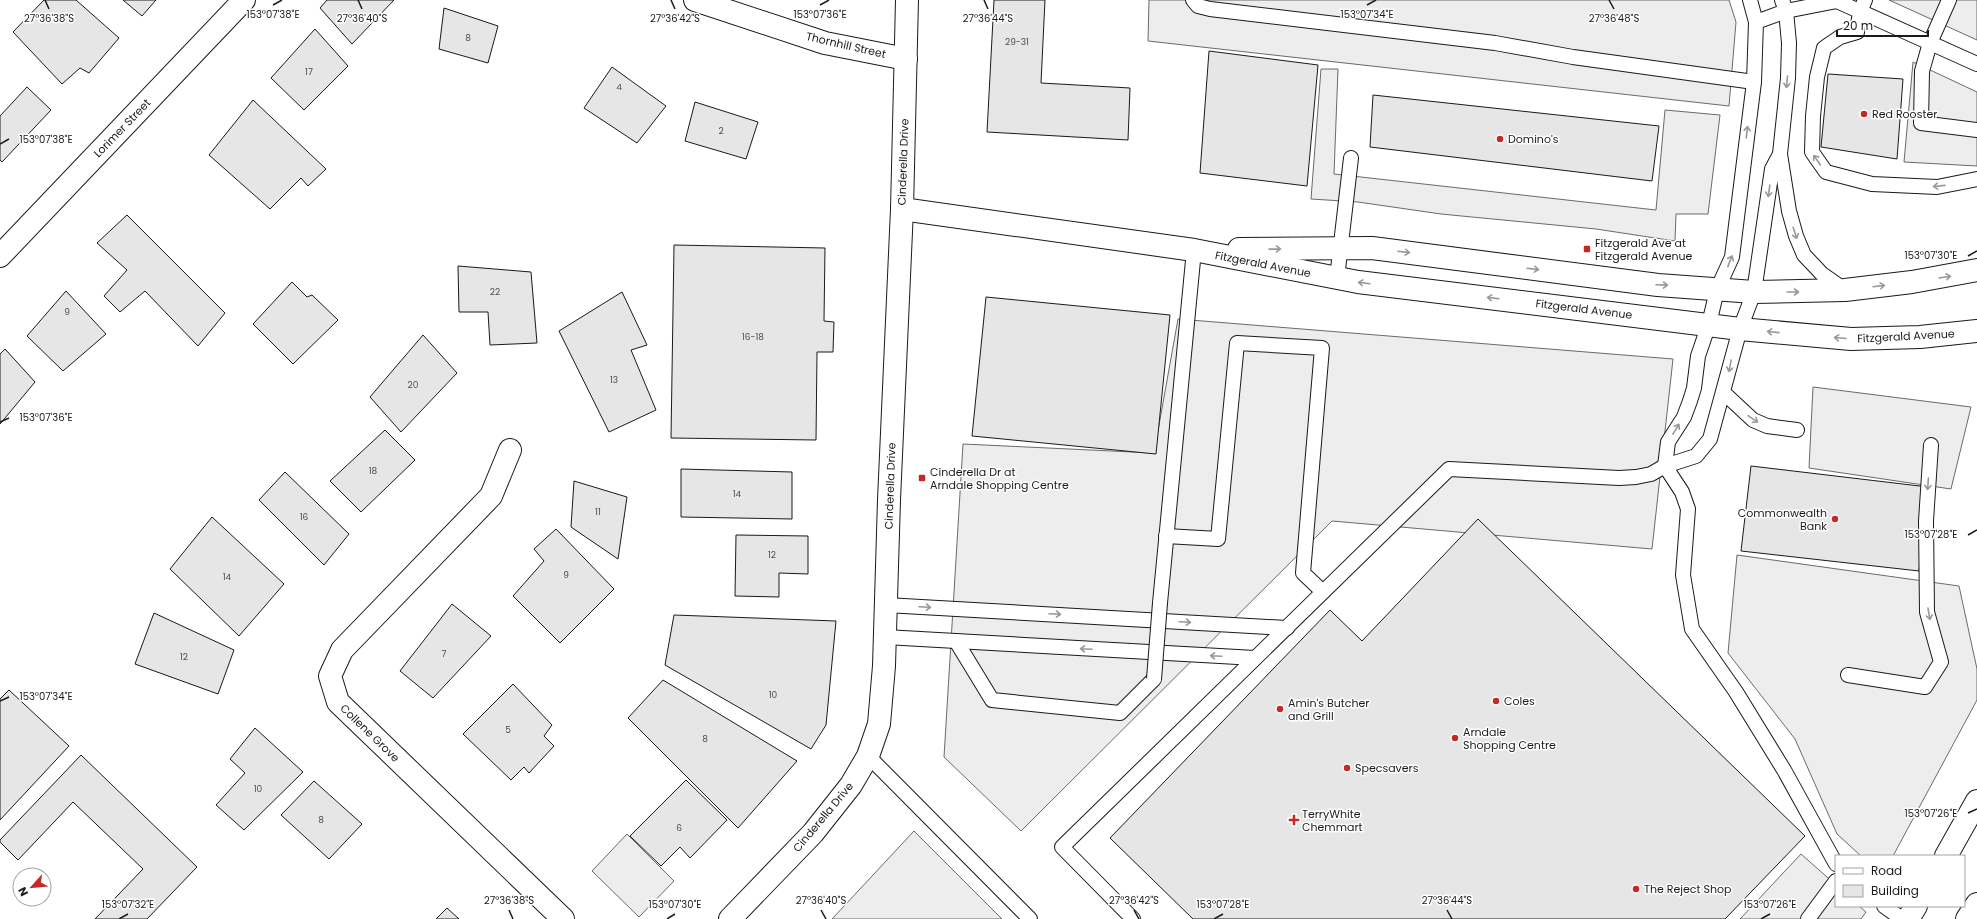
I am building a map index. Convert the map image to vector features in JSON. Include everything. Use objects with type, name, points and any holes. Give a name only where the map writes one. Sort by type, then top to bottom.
[{"type":"street","name":"Lorimer Street","points":[[0,256],[244,0]]},
{"type":"street","name":"Thornhill Street","points":[[695,0],[825,42],[906,58]]},
{"type":"street","name":"Cinderella Drive","points":[[730,919],[813,833],[851,786],[868,756],[879,724],[885,637],[889,500],[902,209],[907,0]]},
{"type":"street","name":"Fitzgerald Avenue","points":[[902,209],[1194,250],[1358,282],[1740,329],[1852,339],[1920,337],[1977,331]]},
{"type":"street","name":"Fitzgerald Avenue","points":[[1194,250],[1372,248],[1658,285],[1754,292],[1845,290],[1912,282],[1977,270]]},
{"type":"street","name":"Collene Grove","points":[[510,450],[491,496],[342,650],[330,676],[338,702],[563,919]]},
{"type":"street","points":[[1947,855],[1977,801]]},
{"type":"street","points":[[1967,919],[1977,904]]},
{"type":"street","points":[[1908,919],[1915,907]]},
{"type":"lane","points":[[1193,0],[1198,6],[1210,9],[1495,43],[1573,57],[1754,82]]},
{"type":"lane","points":[[1750,0],[1756,22],[1754,82],[1732,257],[1718,290],[1709,324],[1698,356],[1694,388],[1690,401],[1684,417],[1668,442],[1665,466],[1682,492],[1688,509],[1682,575],[1692,630],[1736,692],[1784,770],[1835,862]]},
{"type":"lane","points":[[1949,0],[1930,43],[1922,71],[1921,123],[1977,130]]},
{"type":"lane","points":[[1756,22],[1784,6],[1837,1],[1863,6],[1930,43],[1977,64]]},
{"type":"lane","points":[[1784,6],[1789,43],[1788,78],[1780,154],[1789,211],[1796,236],[1804,255],[1822,274],[1845,290]]},
{"type":"lane","points":[[1863,6],[1857,32],[1840,37],[1824,48],[1817,77],[1813,116],[1812,152],[1826,172],[1872,184],[1937,187],[1977,179]]},
{"type":"lane","points":[[1133,919],[1062,847],[1449,469],[1619,478],[1651,474],[1665,466],[1696,456],[1704,448],[1710,439],[1724,393],[1740,329],[1754,292],[1772,169],[1780,154]]},
{"type":"lane","points":[[1337,278],[1351,158]]},
{"type":"lane","points":[[956,641],[992,700],[1120,713],[1154,679],[1166,536],[1194,250]]},
{"type":"lane","points":[[1166,536],[1218,539],[1237,343],[1322,348],[1303,573],[1323,592]]},
{"type":"lane","points":[[1724,393],[1753,420],[1767,426],[1797,430]]},
{"type":"lane","points":[[1848,675],[1925,687],[1941,662],[1927,612],[1926,521],[1931,445]]},
{"type":"lane","points":[[886,605],[1287,628]]},
{"type":"lane","points":[[885,637],[1255,658]]},
{"type":"lane","points":[[868,756],[1030,919]]},
{"type":"lane","points":[[1808,919],[1835,882]]},
{"type":"lane","points":[[1885,907],[1902,919]]},
{"type":"shaded area","points":[[1149,0],[1729,0],[1736,22],[1729,106],[1148,41]]},
{"type":"shaded area","points":[[1889,0],[1977,0],[1977,40]]},
{"type":"shaded area","points":[[1913,62],[1977,92],[1977,166],[1904,162]]},
{"type":"shaded area","points":[[1321,69],[1338,69],[1334,174],[1656,210],[1665,110],[1720,115],[1708,214],[1676,214],[1675,241],[1596,229],[1441,214],[1358,202],[1311,199]]},
{"type":"shaded area","points":[[1178,319],[1673,359],[1652,549],[1332,521],[1021,831],[944,757],[963,444],[1154,453]]},
{"type":"shaded area","points":[[1813,387],[1971,407],[1951,489],[1809,468]]},
{"type":"shaded area","points":[[1737,555],[1959,586],[1977,669],[1977,700],[1894,855],[1860,855],[1837,834],[1795,739],[1728,653]]},
{"type":"shaded area","points":[[914,831],[1002,919],[832,919]]},
{"type":"shaded area","points":[[627,834],[674,881],[639,917],[592,871]]},
{"type":"shaded area","points":[[1801,854],[1835,884],[1835,907],[1860,907],[1866,912],[1861,919],[1740,919]]},
{"type":"building","points":[[44,0],[76,0],[119,38],[89,73],[80,68],[62,84],[13,32]]},
{"type":"building","points":[[123,0],[156,0],[142,16]]},
{"type":"building","points":[[327,0],[394,0],[352,44],[320,8]]},
{"type":"building","points":[[994,0],[1045,0],[1041,83],[1130,88],[1128,140],[987,132]]},
{"type":"building","points":[[444,8],[498,26],[488,63],[439,49]]},
{"type":"building","points":[[315,29],[348,66],[304,110],[271,78]]},
{"type":"building","points":[[1209,51],[1318,65],[1307,186],[1200,173]]},
{"type":"building","points":[[612,67],[666,106],[637,143],[584,108]]},
{"type":"building","points":[[1828,74],[1903,79],[1897,159],[1821,147]]},
{"type":"building","points":[[27,87],[51,110],[2,162],[0,160],[0,116]]},
{"type":"building","points":[[1373,95],[1659,126],[1652,181],[1370,147]]},
{"type":"building","points":[[253,100],[326,169],[308,186],[301,178],[270,209],[209,155]]},
{"type":"building","points":[[695,102],[758,122],[746,159],[685,141]]},
{"type":"building","points":[[127,215],[225,313],[198,346],[145,291],[120,312],[104,296],[127,270],[97,243]]},
{"type":"building","points":[[674,245],[825,248],[824,321],[834,322],[833,352],[817,352],[816,440],[671,438]]},
{"type":"building","points":[[458,266],[531,272],[537,343],[490,345],[488,312],[459,312]]},
{"type":"building","points":[[292,282],[307,297],[312,295],[338,320],[293,364],[253,324]]},
{"type":"building","points":[[66,291],[106,334],[63,371],[27,336]]},
{"type":"building","points":[[622,292],[647,345],[631,350],[656,410],[609,432],[559,331]]},
{"type":"building","points":[[986,297],[1170,315],[1156,454],[972,436]]},
{"type":"building","points":[[423,335],[457,373],[401,432],[370,397]]},
{"type":"building","points":[[5,349],[35,382],[0,424],[0,354]]},
{"type":"building","points":[[385,430],[415,460],[361,512],[330,481]]},
{"type":"building","name":"Commonwealth Bank","points":[[1751,466],[1928,487],[1919,571],[1741,551]]},
{"type":"building","points":[[681,469],[792,472],[792,519],[681,517]]},
{"type":"building","points":[[285,472],[349,534],[324,565],[259,500]]},
{"type":"building","points":[[574,481],[627,497],[618,559],[571,527]]},
{"type":"building","points":[[212,517],[284,584],[239,636],[170,569]]},
{"type":"building","name":"Arndale Shopping Centre","points":[[1478,519],[1805,836],[1725,919],[1193,919],[1110,838],[1330,610],[1362,641]]},
{"type":"building","points":[[556,529],[614,589],[560,643],[513,596],[544,561],[534,549]]},
{"type":"building","points":[[736,535],[808,536],[808,574],[779,573],[779,597],[735,596]]},
{"type":"building","points":[[452,604],[491,636],[433,698],[400,671]]},
{"type":"building","points":[[154,613],[234,650],[218,694],[135,664]]},
{"type":"building","points":[[674,615],[836,621],[826,725],[811,749],[665,665]]},
{"type":"building","points":[[663,680],[797,761],[738,828],[628,718]]},
{"type":"building","points":[[513,684],[552,725],[544,736],[554,746],[529,773],[524,767],[511,780],[463,734]]},
{"type":"building","points":[[9,690],[69,746],[0,820],[0,699]]},
{"type":"building","points":[[255,728],[303,772],[244,830],[216,805],[245,773],[230,759]]},
{"type":"building","points":[[81,755],[197,867],[147,919],[95,919],[143,869],[73,802],[18,860],[0,842],[0,840]]},
{"type":"building","points":[[686,780],[727,820],[690,858],[680,847],[661,866],[630,836]]},
{"type":"building","points":[[314,781],[362,824],[329,859],[281,815]]},
{"type":"building","points":[[447,908],[459,919],[436,919]]},
{"type":"place","name":"Red Rooster","points":[[1864,114]]},
{"type":"place","name":"Domino's","points":[[1500,139]]},
{"type":"place","name":"Fitzgerald Ave at Fitzgerald Avenue","points":[[1587,249]]},
{"type":"place","name":"Cinderella Dr at Arndale Shopping Centre","points":[[922,478]]},
{"type":"place","name":"Commonwealth Bank","points":[[1835,519]]},
{"type":"place","name":"Coles","points":[[1496,701]]},
{"type":"place","name":"Amin's Butcher and Grill","points":[[1280,709]]},
{"type":"place","name":"Arndale Shopping Centre","points":[[1455,738]]},
{"type":"place","name":"Specsavers","points":[[1347,768]]},
{"type":"place","name":"TerryWhite Chemmart","points":[[1294,820]]},
{"type":"place","name":"The Reject Shop","points":[[1636,889]]}]
